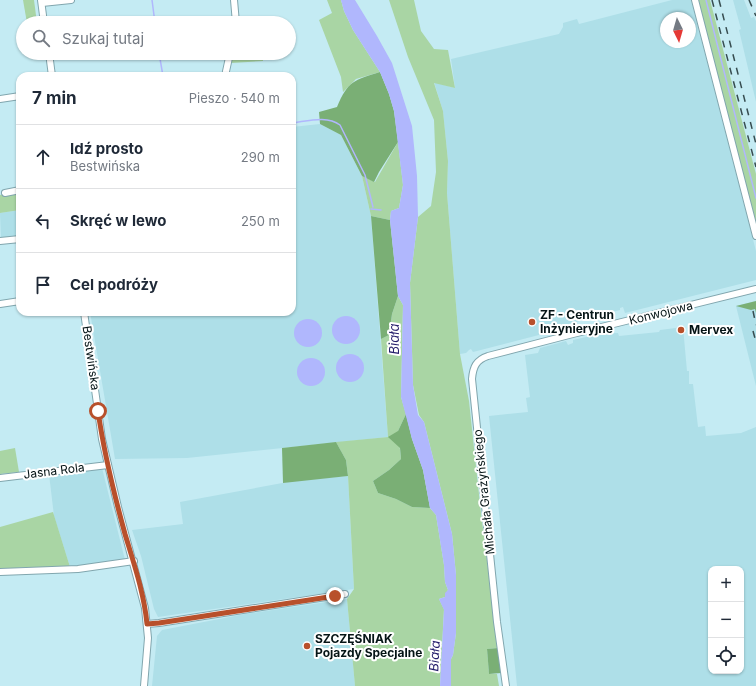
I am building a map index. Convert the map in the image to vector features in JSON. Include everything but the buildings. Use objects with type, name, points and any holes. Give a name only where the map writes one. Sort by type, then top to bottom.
[{"type":"street","points":[[43,16],[42,2],[71,0]]},
{"type":"street","points":[[234,0],[235,16]]},
{"type":"street","points":[[695,0],[756,236]]},
{"type":"street","points":[[49,60],[51,72]]},
{"type":"street","points":[[226,72],[228,60]]},
{"type":"street","points":[[0,99],[16,97]]},
{"type":"street","points":[[5,193],[16,191]]},
{"type":"street","points":[[0,241],[16,239]]},
{"type":"street","name":"Konwojowa","points":[[476,363],[480,359],[488,356],[756,289]]},
{"type":"street","points":[[0,304],[16,302]]},
{"type":"street","name":"Bestwińska","points":[[85,316],[102,439],[145,608],[148,653],[144,686]]},
{"type":"street","name":"Michała Grażyńskiego","points":[[476,363],[472,370],[472,379],[497,622],[506,686]]},
{"type":"street","name":"Jasna Rola","points":[[0,478],[108,465]]},
{"type":"street","points":[[0,572],[78,569],[134,561]]},
{"type":"street","points":[[147,624],[345,594]]},
{"type":"shaded area","points":[[672,0],[691,0],[694,12],[660,12],[660,48],[696,48],[696,19],[756,251],[756,280],[625,313],[623,307],[620,308],[620,310],[561,326],[562,329],[473,352],[471,349],[466,353],[460,354],[447,193],[448,161],[443,111],[434,82],[455,88],[451,59],[559,34],[563,27],[563,23],[577,19],[579,24]]},
{"type":"shaded area","points":[[733,0],[744,0],[751,18],[754,17],[756,21],[756,102],[739,30],[741,29]]},
{"type":"shaded area","points":[[320,124],[341,135],[362,176],[371,216],[388,437],[187,458],[115,459],[91,316],[296,316],[296,127]]},
{"type":"shaded area","points":[[16,211],[16,237],[1,239],[0,213]]},
{"type":"shaded area","points":[[756,301],[756,386],[736,306]]},
{"type":"shaded area","points":[[683,327],[687,371],[689,371],[689,384],[693,384],[698,427],[705,426],[706,436],[741,433],[756,427],[756,686],[517,686],[489,416],[528,412],[526,398],[530,397],[525,355],[538,353],[540,348],[566,341],[568,345],[573,343],[573,340],[608,332],[618,333],[619,336],[659,332],[660,330]]},
{"type":"shaded area","points":[[102,468],[125,560],[70,567],[54,516],[49,474]]},
{"type":"shaded area","points":[[348,476],[354,589],[158,617],[154,609],[141,556],[132,530],[183,524],[180,502],[293,481]]},
{"type":"shaded area","points":[[347,599],[355,686],[152,686],[157,636],[162,630],[245,614]]},
{"type":"green space","points":[[23,0],[34,0],[36,16],[26,16]]},
{"type":"green space","points":[[327,0],[341,0],[344,11],[353,30],[380,72],[356,79],[343,92],[341,77],[319,20],[332,13]]},
{"type":"green space","points":[[389,0],[414,0],[421,31],[434,49],[448,50],[455,88],[434,83],[443,111],[448,161],[447,193],[460,354],[469,401],[498,648],[487,649],[489,674],[497,674],[499,686],[451,686],[451,659],[453,655],[456,633],[456,575],[452,534],[424,422],[419,415],[413,385],[410,283],[418,217],[431,206],[436,172],[434,120],[408,57]]},
{"type":"green space","points":[[698,0],[710,0],[756,174],[756,227]]},
{"type":"green space","points":[[232,60],[263,60],[263,61],[231,63]]},
{"type":"green space","points":[[380,72],[394,111],[398,142],[374,182],[362,176],[341,135],[320,124],[319,112],[337,107],[345,92],[353,83],[364,77]]},
{"type":"green space","points":[[398,142],[403,185],[399,208],[391,211],[390,220],[371,216],[362,176],[375,182]]},
{"type":"green space","points":[[16,192],[16,211],[0,213],[0,195]]},
{"type":"green space","points":[[371,216],[390,220],[398,296],[392,314],[389,335],[381,339]]},
{"type":"green space","points":[[398,296],[403,305],[401,397],[406,414],[398,431],[401,459],[389,470],[373,481],[378,493],[396,499],[412,507],[430,508],[436,515],[444,565],[445,582],[448,590],[445,597],[439,599],[444,609],[440,686],[355,686],[347,599],[354,589],[348,476],[346,460],[336,442],[388,437],[381,339],[389,335],[392,314]]},
{"type":"green space","points":[[756,301],[756,313],[755,309],[751,310],[736,306]]},
{"type":"green space","points":[[406,414],[412,439],[423,470],[430,508],[412,507],[396,499],[378,493],[373,481],[389,470],[401,459],[400,448],[388,437],[398,431]]},
{"type":"green space","points":[[336,442],[346,460],[348,476],[283,483],[282,448]]},
{"type":"green space","points":[[15,448],[19,472],[0,474],[0,451]]},
{"type":"green space","points":[[53,512],[70,567],[0,569],[0,527]]},
{"type":"green space","points":[[498,648],[501,673],[489,674],[487,649]]},
{"type":"water","points":[[341,0],[355,0],[377,36],[392,63],[412,126],[417,176],[418,217],[410,283],[413,385],[418,415],[424,422],[452,534],[456,575],[456,633],[453,655],[451,659],[451,686],[440,686],[444,610],[439,599],[445,597],[445,593],[448,590],[445,582],[444,565],[436,515],[430,508],[423,470],[412,439],[401,397],[403,305],[398,296],[390,220],[391,211],[399,208],[403,185],[394,111],[380,72],[353,30],[344,11]]},
{"type":"water","points":[[346,316],[356,320],[360,330],[356,340],[346,344],[336,340],[332,330],[336,320]]},
{"type":"water","points":[[308,319],[318,323],[322,333],[318,343],[308,347],[298,343],[294,333],[298,323]]},
{"type":"water","points":[[350,354],[360,358],[364,368],[360,378],[350,382],[340,378],[336,368],[340,358]]},
{"type":"water","points":[[311,358],[321,362],[325,372],[321,382],[311,386],[301,382],[297,372],[301,362]]},
{"type":"waterway","points":[[152,0],[154,16]]},
{"type":"waterway","points":[[706,0],[756,198]]},
{"type":"waterway","points":[[160,60],[162,72]]},
{"type":"waterway","points":[[296,122],[323,119],[340,125],[365,175],[373,207]]},
{"type":"waterway","points":[[371,209],[381,210]]},
{"type":"railway","points":[[712,0],[756,167]]},
{"type":"railway","points":[[719,0],[756,144]]},
{"type":"railway","points":[[749,0],[756,16]]},
{"type":"railway","points":[[753,311],[756,325]]},
{"type":"railway","points":[[753,331],[756,342]]},
{"type":"place","name":"ZF - Centrun Inżynieryjne","points":[[532,322]]},
{"type":"place","name":"Mervex","points":[[681,330]]},
{"type":"place","name":"SZCZĘŚNIAK Pojazdy Specjalne","points":[[307,646]]},
{"type":"route","points":[[98,411],[102,439],[125,534],[141,588],[147,624],[335,596]]},
{"type":"water label","name":"Biała","points":[[394,339]]},
{"type":"water label","name":"Biała","points":[[434,656]]}]
